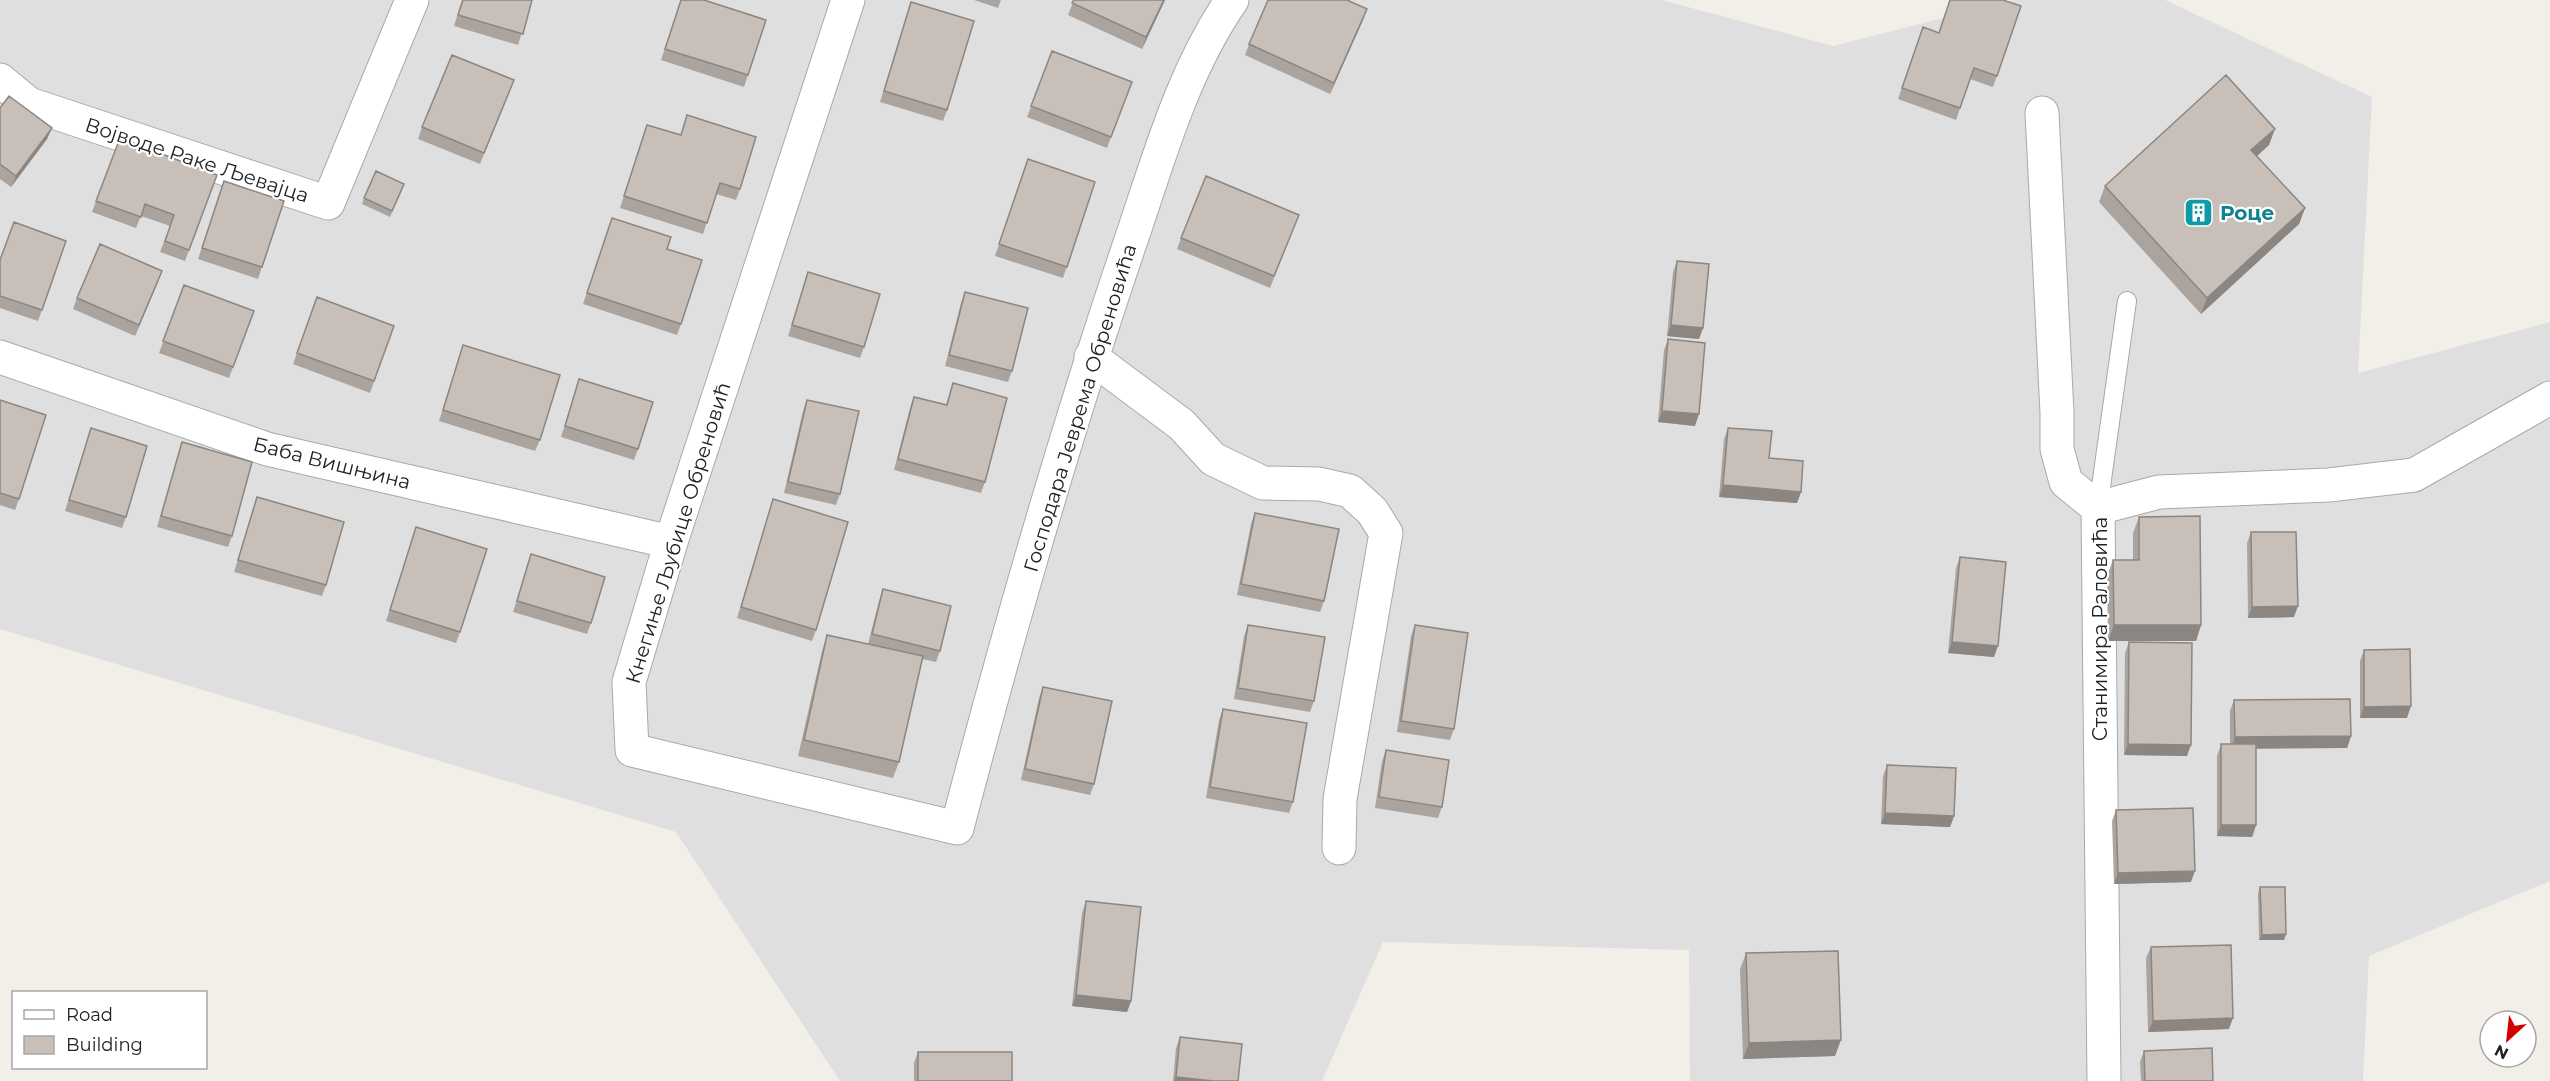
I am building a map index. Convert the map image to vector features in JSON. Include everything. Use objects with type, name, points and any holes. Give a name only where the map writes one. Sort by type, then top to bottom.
[{"type":"street","name":"Војводе Раке Љевајца","points":[[0,80],[29,104],[328,203],[412,0]]},
{"type":"street","name":"Кнегиње Љубице Обреновић","points":[[848,0],[671,543],[629,682],[632,750],[957,828]]},
{"type":"street","name":"Господара Јеврема Обреновића","points":[[957,828],[1091,357],[1184,87],[1218,21],[1232,0]]},
{"type":"street","points":[[2042,113],[2057,449],[2066,482],[2098,508]]},
{"type":"street","name":"Баба Вишњина","points":[[0,357],[267,449],[671,543]]},
{"type":"street","points":[[1091,357],[1182,425],[1213,459],[1263,483],[1319,484],[1350,491],[1372,511],[1386,533],[1340,799],[1339,848]]},
{"type":"street","name":"Станимира Раловића","points":[[2104,1081],[2098,508],[2159,492],[2329,485],[2414,475],[2550,398]]},
{"type":"lane","points":[[2098,508],[2127,300]]},
{"type":"shaded area","points":[[0,0],[1662,0],[1833,46],[2014,0],[2165,0],[2372,97],[2358,373],[2550,322],[2550,881],[2369,956],[2363,1081],[1690,1081],[1689,950],[1383,942],[1322,1081],[840,1081],[676,832],[0,629]]},
{"type":"building","points":[[463,0],[532,0],[523,34],[458,15]]},
{"type":"building","points":[[681,0],[704,0],[766,20],[748,75],[665,49]]},
{"type":"building","points":[[1074,0],[1164,0],[1146,37],[1072,3]]},
{"type":"building","points":[[1268,0],[1347,0],[1367,9],[1334,83],[1249,44]]},
{"type":"building","points":[[1950,0],[2003,0],[2021,6],[1997,76],[1974,68],[1960,108],[1902,88],[1923,27],[1939,33]]},
{"type":"building","points":[[911,2],[974,21],[947,110],[884,91]]},
{"type":"building","points":[[1052,51],[1132,82],[1111,137],[1031,106]]},
{"type":"building","points":[[452,55],[514,80],[484,153],[422,127]]},
{"type":"building","name":"Роце","points":[[2226,75],[2275,129],[2251,150],[2305,208],[2207,298],[2105,186]]},
{"type":"building","points":[[9,96],[52,128],[16,176],[0,164],[0,108]]},
{"type":"building","points":[[687,115],[756,137],[740,189],[720,183],[707,223],[624,196],[647,125],[681,135]]},
{"type":"building","points":[[120,138],[217,175],[189,250],[165,241],[174,215],[145,204],[141,217],[96,201]]},
{"type":"building","points":[[1028,159],[1095,182],[1067,267],[999,244]]},
{"type":"building","points":[[376,171],[404,184],[392,211],[364,198]]},
{"type":"building","points":[[1206,176],[1299,215],[1274,276],[1181,238]]},
{"type":"building","points":[[224,181],[284,201],[262,267],[202,248]]},
{"type":"building","points":[[612,218],[671,237],[667,249],[702,260],[681,324],[587,293]]},
{"type":"building","points":[[14,222],[66,241],[42,310],[0,296],[0,260]]},
{"type":"building","points":[[100,244],[162,271],[139,325],[77,298]]},
{"type":"building","points":[[1677,261],[1709,264],[1703,328],[1671,325]]},
{"type":"building","points":[[808,272],[880,294],[864,347],[792,325]]},
{"type":"building","points":[[184,285],[254,311],[233,367],[163,341]]},
{"type":"building","points":[[965,292],[1028,308],[1012,371],[949,355]]},
{"type":"building","points":[[317,297],[394,326],[374,381],[297,353]]},
{"type":"building","points":[[1668,339],[1705,343],[1699,414],[1662,411]]},
{"type":"building","points":[[463,345],[560,375],[540,440],[443,410]]},
{"type":"building","points":[[579,379],[653,402],[638,449],[565,426]]},
{"type":"building","points":[[953,383],[1007,398],[985,482],[898,459],[914,397],[947,405]]},
{"type":"building","points":[[0,400],[46,415],[19,499],[0,493]]},
{"type":"building","points":[[807,400],[859,411],[840,494],[788,482]]},
{"type":"building","points":[[91,428],[147,446],[126,517],[69,500]]},
{"type":"building","points":[[1728,428],[1772,431],[1769,458],[1803,461],[1801,492],[1723,485]]},
{"type":"building","points":[[182,442],[252,462],[232,536],[161,516]]},
{"type":"building","points":[[257,497],[344,522],[326,585],[238,560]]},
{"type":"building","points":[[773,499],[848,522],[816,630],[741,607]]},
{"type":"building","points":[[1255,513],[1339,529],[1324,601],[1241,584]]},
{"type":"building","points":[[2200,516],[2201,625],[2114,625],[2113,560],[2139,560],[2139,517]]},
{"type":"building","points":[[416,527],[487,549],[460,632],[390,610]]},
{"type":"building","points":[[2251,532],[2296,532],[2298,606],[2252,607]]},
{"type":"building","points":[[531,554],[605,577],[591,623],[517,601]]},
{"type":"building","points":[[1960,557],[2006,562],[1998,646],[1952,642]]},
{"type":"building","points":[[883,589],[951,606],[940,651],[872,634]]},
{"type":"building","points":[[1248,625],[1325,637],[1314,701],[1238,688]]},
{"type":"building","points":[[1415,625],[1468,633],[1454,729],[1401,721]]},
{"type":"building","points":[[827,635],[923,656],[899,762],[804,740]]},
{"type":"building","points":[[2129,642],[2192,643],[2191,745],[2128,744]]},
{"type":"building","points":[[2410,649],[2411,706],[2364,707],[2364,650]]},
{"type":"building","points":[[1043,687],[1112,701],[1094,784],[1025,769]]},
{"type":"building","points":[[2350,699],[2351,736],[2235,737],[2234,700]]},
{"type":"building","points":[[1223,709],[1307,723],[1293,802],[1210,787]]},
{"type":"building","points":[[2221,744],[2256,744],[2256,825],[2221,825]]},
{"type":"building","points":[[1386,750],[1449,760],[1442,807],[1379,797]]},
{"type":"building","points":[[1887,765],[1956,768],[1954,816],[1885,813]]},
{"type":"building","points":[[2193,808],[2195,871],[2118,873],[2116,810]]},
{"type":"building","points":[[2260,887],[2285,887],[2286,934],[2262,935]]},
{"type":"building","points":[[1086,901],[1141,907],[1131,1001],[1076,995]]},
{"type":"building","points":[[2231,945],[2233,1018],[2153,1021],[2151,947]]},
{"type":"building","points":[[1838,951],[1841,1040],[1749,1043],[1746,953]]},
{"type":"building","points":[[1180,1037],[1242,1044],[1238,1081],[1176,1077]]},
{"type":"building","points":[[2212,1048],[2213,1081],[2145,1081],[2144,1051]]},
{"type":"building","points":[[918,1052],[1012,1052],[1012,1081],[918,1081]]},
{"type":"place","name":"Роце","points":[[2199,213]]}]
